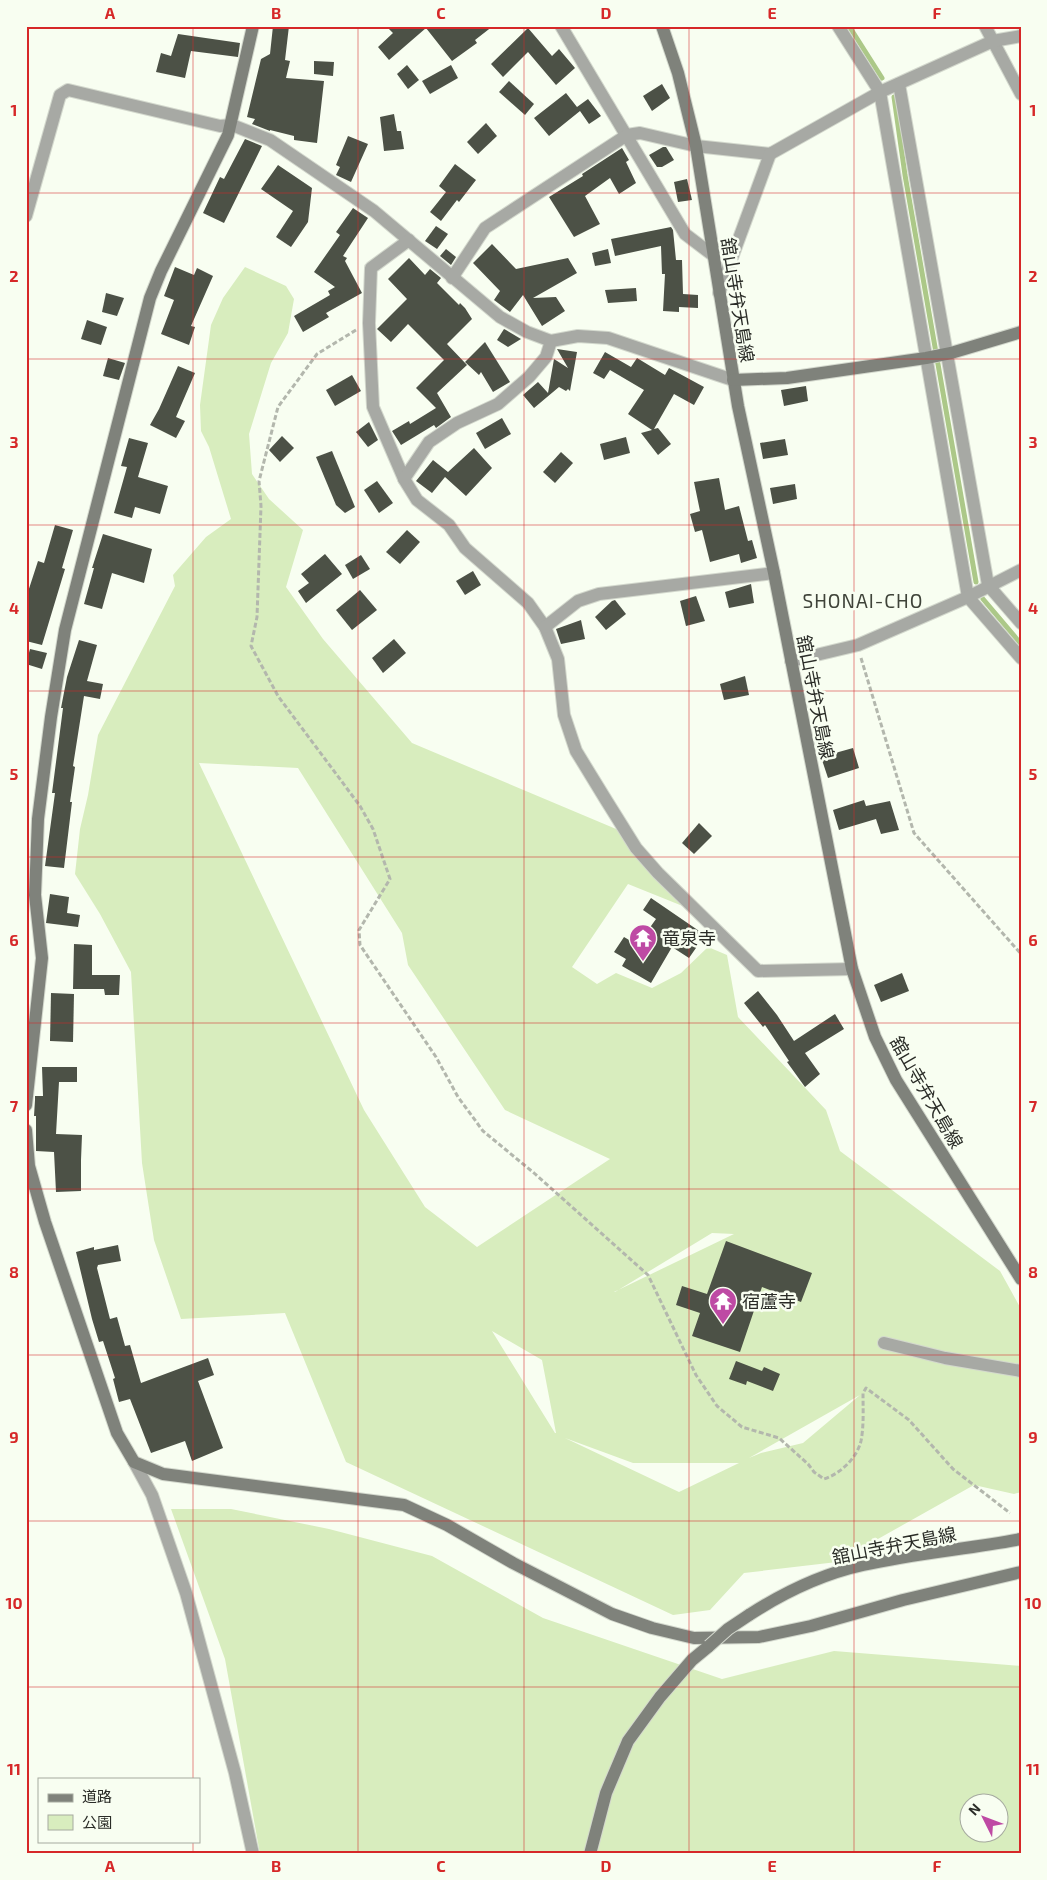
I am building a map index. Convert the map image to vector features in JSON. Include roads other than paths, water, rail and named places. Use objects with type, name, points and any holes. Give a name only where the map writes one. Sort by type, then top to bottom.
[{"type":"street","points":[[26,1105],[42,958],[35,895],[38,819],[51,717],[65,630],[150,298],[232,125],[253,26]]},
{"type":"street","points":[[560,26],[685,234],[714,256]]},
{"type":"street","name":"舘山寺弁天島線","points":[[662,26],[678,73],[696,146],[733,380],[774,573],[852,969],[872,1030],[896,1080],[1021,1279]]},
{"type":"street","points":[[838,26],[880,92],[988,585],[1021,623]]},
{"type":"street","points":[[985,26],[1021,94]]},
{"type":"street","points":[[452,278],[485,228],[627,135],[640,133],[696,146],[770,154],[880,92],[993,41],[1021,36]]},
{"type":"street","points":[[899,84],[968,597],[1021,658]]},
{"type":"street","points":[[26,216],[60,95],[68,90],[220,126],[232,125],[270,140],[374,211],[500,317],[527,332],[551,341],[578,336],[608,338],[733,380],[786,378],[937,356],[1021,332]]},
{"type":"street","points":[[719,293],[770,154]]},
{"type":"street","points":[[409,240],[371,268],[369,323],[373,407],[404,479],[417,500],[449,525],[465,548],[528,603],[545,627],[558,659],[564,715],[576,751],[636,848],[658,873],[758,971],[852,969]]},
{"type":"street","points":[[404,479],[429,442],[458,423],[498,404],[528,378],[546,357],[551,341]]},
{"type":"street","points":[[791,661],[858,645],[968,597],[988,585],[1021,570]]},
{"type":"street","points":[[545,627],[578,601],[599,594],[774,573]]},
{"type":"street","points":[[26,1130],[29,1166],[45,1222],[117,1433],[152,1495],[186,1593],[235,1773],[253,1854]]},
{"type":"street","points":[[884,1344],[945,1358],[1021,1371]]},
{"type":"street","points":[[134,1462],[162,1474],[404,1505],[447,1525],[513,1563],[612,1614],[652,1628],[694,1638],[759,1637],[811,1626],[912,1598],[1021,1572]]},
{"type":"street","name":"舘山寺弁天島線","points":[[590,1854],[606,1793],[628,1741],[660,1696],[692,1660],[728,1629],[775,1598],[821,1578],[862,1565],[1021,1539]]},
{"type":"waterway","points":[[849,26],[882,78]]},
{"type":"waterway","points":[[894,97],[905,175],[976,582]]},
{"type":"waterway","points":[[983,599],[1021,644]]},
{"type":"place","name":"竜泉寺","points":[[643,962]]},
{"type":"place","name":"宿蘆寺","points":[[723,1325]]},
{"type":"district","name":"SHONAI-CHO","points":[[863,600]]}]
